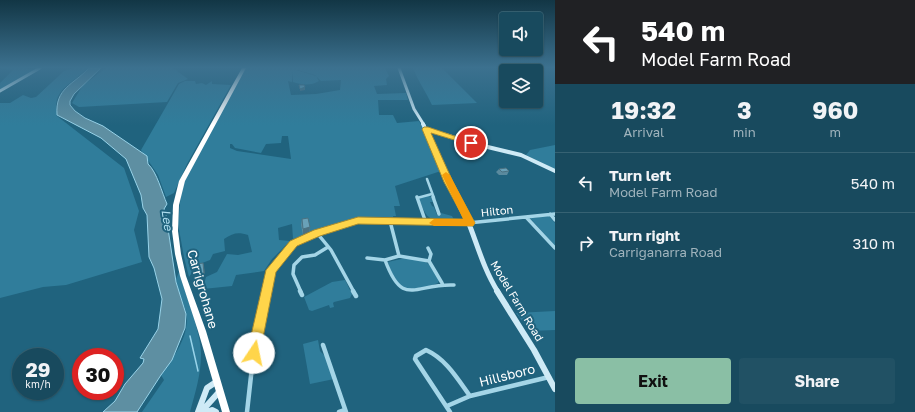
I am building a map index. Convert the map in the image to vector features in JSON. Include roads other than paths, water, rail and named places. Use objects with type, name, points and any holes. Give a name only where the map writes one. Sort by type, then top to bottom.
[{"type":"highway","name":"Carrigrohane","points":[[226,412],[202,331],[183,276],[178,254],[176,205],[179,190],[187,172],[233,87]]},
{"type":"main road","name":"Model Farm Road","points":[[406,87],[414,110],[426,129],[449,182],[470,223],[481,261],[549,376],[555,390]]},
{"type":"main road","points":[[426,129],[471,143],[521,155],[555,171]]},
{"type":"main road","points":[[198,412],[207,388],[216,382]]},
{"type":"main road","points":[[201,412],[219,392]]},
{"type":"main road","points":[[206,412],[212,410],[216,412]]},
{"type":"street","points":[[427,179],[439,214]]},
{"type":"street","points":[[426,223],[417,197],[432,194]]},
{"type":"street","points":[[550,214],[555,220]]},
{"type":"street","name":"Hilton","points":[[247,412],[254,349],[271,270],[293,244],[317,233],[358,220],[470,223],[555,214]]},
{"type":"street","name":"Hilton","points":[[526,217],[555,248]]},
{"type":"street","points":[[390,221],[399,256]]},
{"type":"street","points":[[317,233],[328,246],[356,296]]},
{"type":"street","points":[[302,295],[293,274],[294,265],[302,257],[315,255],[328,246]]},
{"type":"street","points":[[428,248],[430,254],[429,261],[442,283]]},
{"type":"street","points":[[367,258],[385,260],[399,256],[429,261]]},
{"type":"street","points":[[385,260],[388,272],[401,289],[408,292],[418,291],[442,283],[454,285]]},
{"type":"street","points":[[323,344],[346,411],[339,412]]},
{"type":"street","name":"Hillsboro","points":[[450,412],[448,406],[416,359],[416,356],[420,352],[426,350],[435,354],[447,365],[470,396]]},
{"type":"street","name":"Hillsboro","points":[[448,406],[470,396],[549,376]]},
{"type":"waterway","points":[[190,336],[198,371]]},
{"type":"water label","name":"Lee","points":[[167,220]]}]
